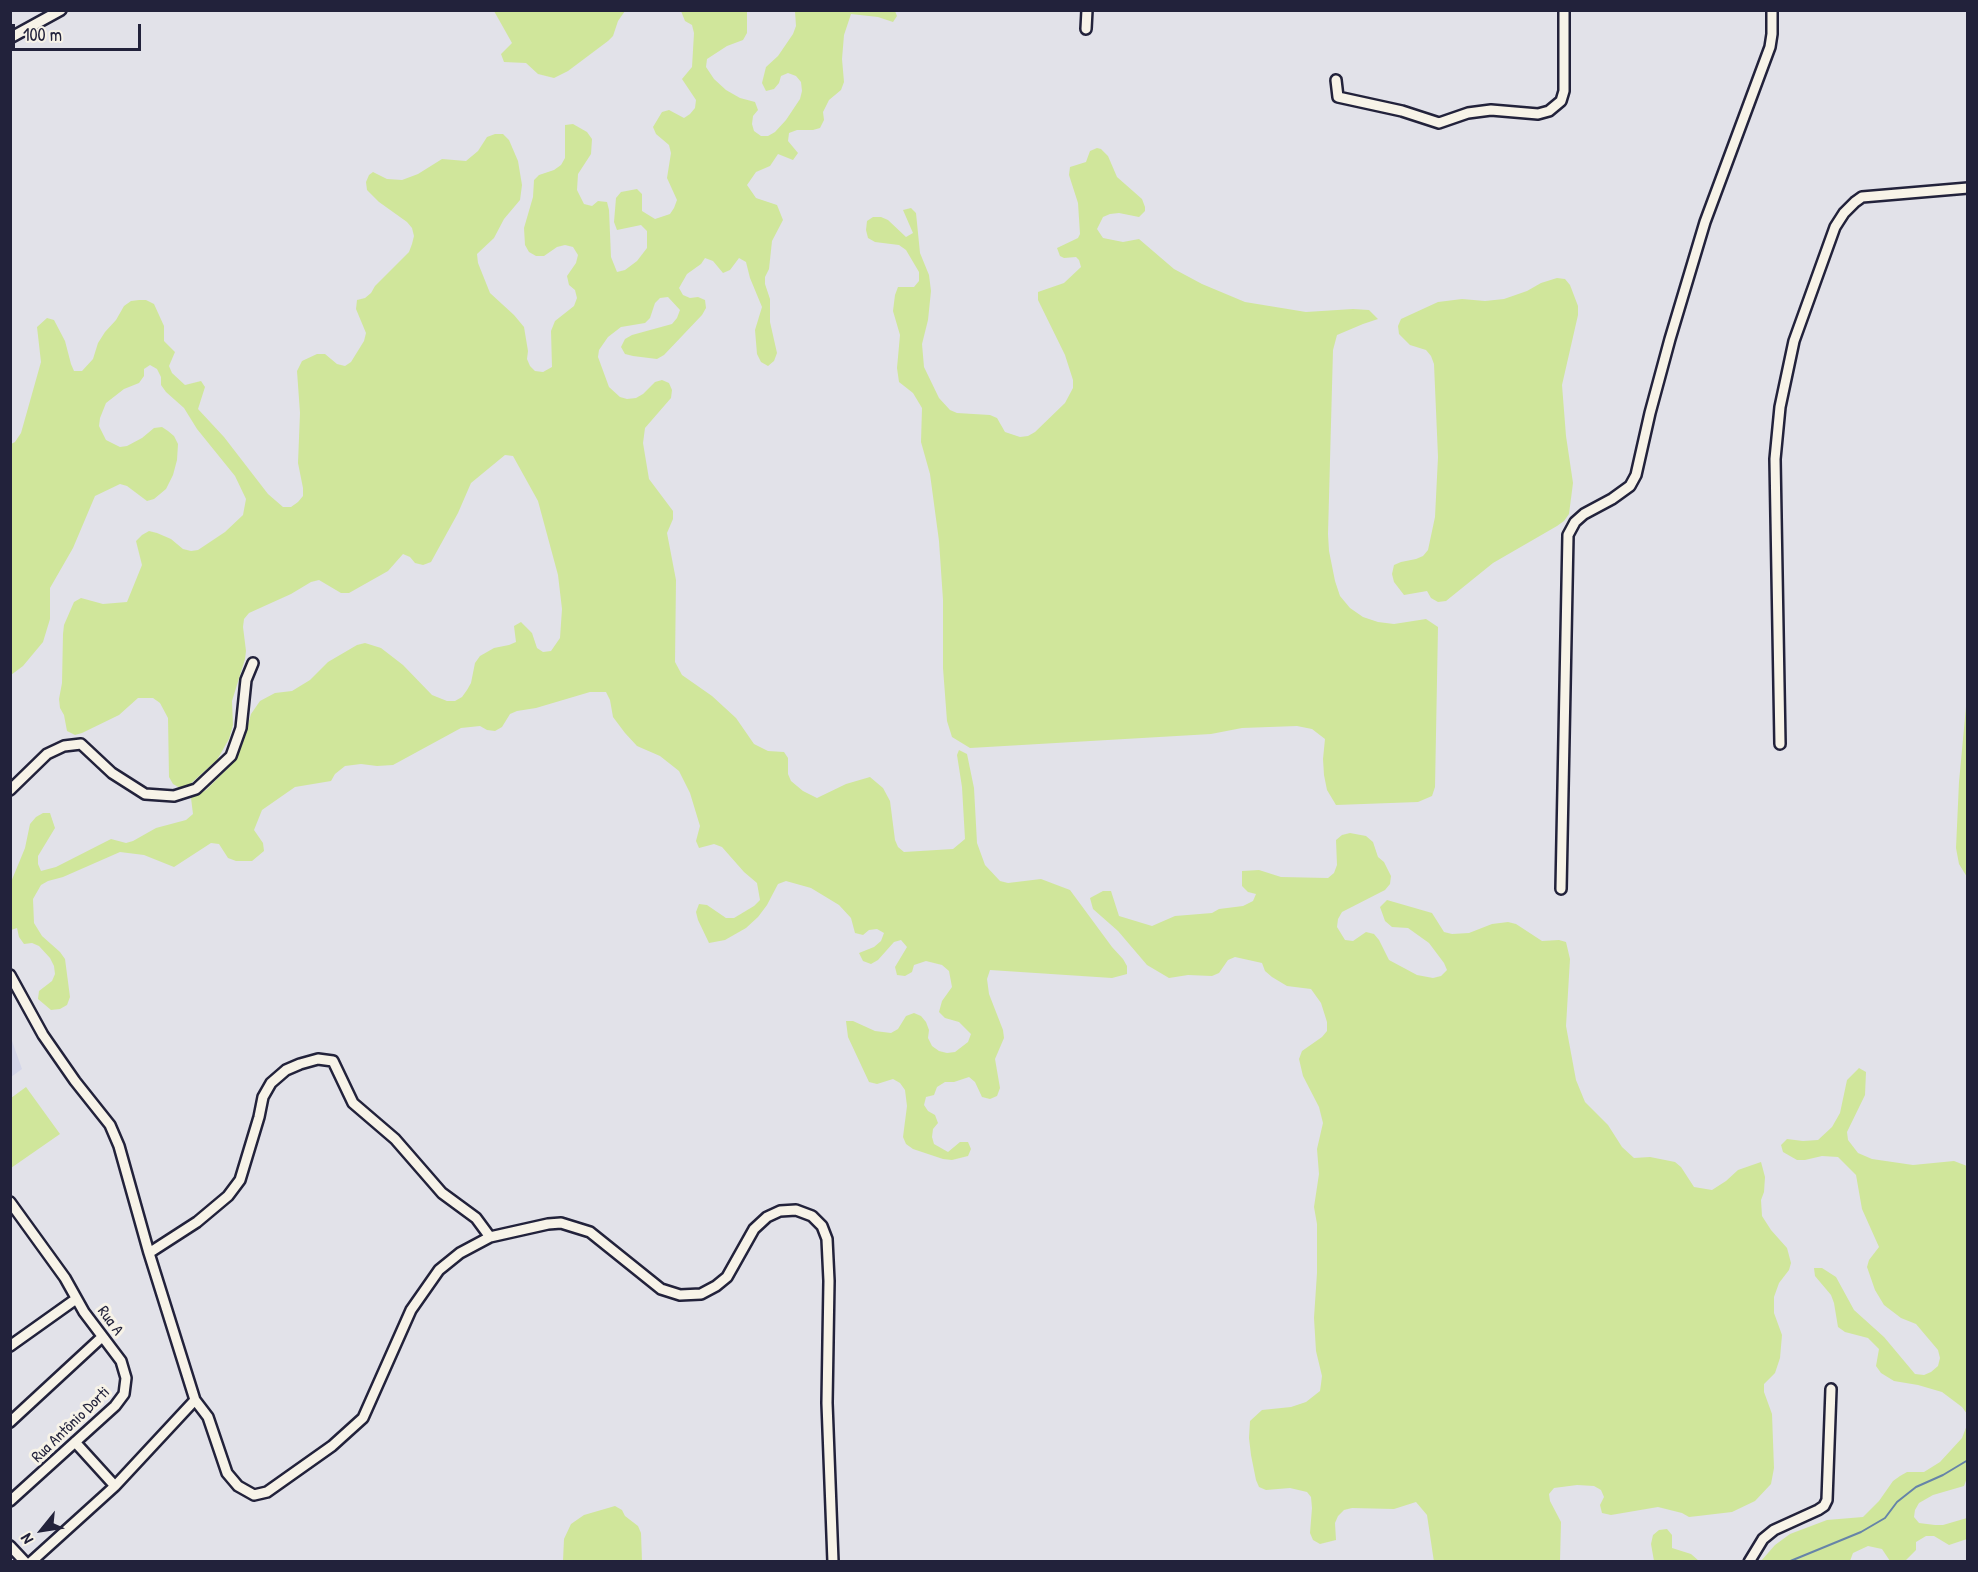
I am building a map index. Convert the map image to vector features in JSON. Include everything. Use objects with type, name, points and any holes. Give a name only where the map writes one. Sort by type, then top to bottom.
[{"type":"street","points":[[10,38],[61,10]]},
{"type":"street","points":[[1086,29],[1087,10]]},
{"type":"street","points":[[1336,80],[1338,97],[1402,111],[1439,123],[1468,113],[1491,110],[1538,114],[1549,111],[1561,101],[1564,92],[1564,10]]},
{"type":"street","points":[[1561,889],[1568,535],[1575,522],[1584,514],[1630,486],[1636,475],[1667,350],[1705,222],[1770,48],[1772,10]]},
{"type":"street","points":[[1780,744],[1775,459],[1780,407],[1794,341],[1836,227],[1844,213],[1856,202],[1862,197],[1968,188]]},
{"type":"street","points":[[10,790],[47,754],[64,746],[81,744],[112,773],[145,794],[174,796],[196,789],[231,756],[241,728],[246,680],[253,663]]},
{"type":"street","points":[[10,975],[43,1035],[75,1081],[110,1125],[119,1146],[149,1253],[195,1400],[208,1417],[227,1473],[238,1486],[254,1496],[267,1492],[332,1446],[363,1418],[411,1310],[439,1270],[459,1253],[490,1237],[548,1224],[561,1223],[576,1227],[590,1232],[661,1289],[680,1295],[702,1294],[727,1277],[754,1229],[767,1217],[780,1211],[796,1210],[812,1216],[822,1226],[827,1239],[829,1281],[827,1403],[833,1562]]},
{"type":"street","points":[[149,1253],[197,1222],[228,1196],[240,1180],[259,1117],[262,1097],[271,1083],[286,1070],[318,1059],[333,1061],[354,1104],[395,1138],[442,1193],[476,1218],[490,1237]]},
{"type":"street","name":"Rua A","points":[[11,1204],[65,1278],[102,1338],[121,1361],[126,1378],[124,1394]]},
{"type":"street","points":[[10,1346],[76,1299]]},
{"type":"street","points":[[10,1422],[102,1338]]},
{"type":"street","points":[[1749,1562],[1762,1539],[1774,1530],[1818,1510],[1827,1500],[1831,1389]]},
{"type":"street","name":"Rua Antônio Dorti","points":[[10,1502],[116,1406],[124,1394]]},
{"type":"street","points":[[31,1562],[115,1486],[195,1400]]},
{"type":"street","points":[[75,1442],[115,1486]]},
{"type":"street","points":[[10,1546],[25,1562]]},
{"type":"shaded area","points":[[11,1038],[22,1069],[10,1077]]},
{"type":"green space","points":[[494,11],[625,11],[618,21],[613,36],[608,41],[568,71],[554,78],[538,74],[526,63],[504,62],[501,54],[512,43]]},
{"type":"green space","points":[[681,11],[747,11],[747,33],[743,40],[727,46],[707,59],[706,67],[714,79],[726,90],[740,98],[755,102],[758,110],[753,116],[752,124],[754,131],[761,136],[768,136],[775,132],[800,99],[801,82],[796,76],[788,73],[781,76],[774,89],[766,91],[762,83],[766,67],[778,56],[793,34],[796,26],[795,11],[895,11],[897,16],[893,22],[878,17],[851,14],[844,35],[842,59],[844,82],[841,90],[829,100],[823,112],[824,120],[820,128],[789,133],[788,141],[798,153],[793,160],[778,154],[770,166],[756,172],[747,185],[756,198],[777,205],[783,220],[772,241],[769,269],[765,277],[770,299],[770,322],[777,353],[774,361],[768,366],[761,362],[757,354],[755,330],[762,307],[746,262],[739,258],[730,270],[723,273],[713,261],[705,258],[701,264],[687,274],[679,288],[683,295],[705,300],[706,308],[664,355],[657,359],[633,356],[625,354],[621,347],[625,339],[632,335],[672,324],[680,310],[668,297],[660,298],[655,303],[650,318],[645,323],[621,327],[608,337],[599,350],[598,357],[609,387],[620,397],[636,398],[655,382],[662,380],[669,383],[672,390],[671,398],[645,428],[643,443],[649,479],[673,511],[673,519],[667,533],[676,580],[675,662],[682,675],[712,696],[736,718],[754,744],[768,751],[784,752],[788,758],[788,774],[791,781],[803,791],[817,798],[846,784],[870,777],[883,788],[890,801],[895,840],[904,852],[953,849],[965,839],[962,787],[957,755],[959,750],[967,754],[974,788],[977,843],[985,865],[1000,881],[1008,883],[1041,879],[1070,890],[1123,959],[1127,966],[1127,974],[1112,978],[990,970],[987,979],[989,994],[1004,1038],[995,1059],[1000,1088],[997,1096],[990,1099],[982,1097],[975,1082],[969,1077],[954,1082],[945,1082],[937,1087],[934,1095],[926,1097],[924,1105],[935,1115],[938,1123],[933,1129],[934,1144],[948,1152],[960,1142],[968,1142],[971,1149],[968,1156],[952,1160],[913,1149],[906,1144],[903,1137],[907,1106],[905,1090],[893,1079],[877,1084],[869,1082],[848,1037],[846,1021],[853,1021],[875,1031],[891,1033],[898,1029],[906,1016],[914,1013],[926,1022],[929,1030],[928,1038],[932,1046],[939,1051],[955,1052],[968,1042],[971,1034],[959,1022],[945,1018],[939,1012],[942,1001],[952,987],[949,971],[942,965],[926,961],[914,965],[912,972],[905,976],[897,975],[895,967],[907,947],[901,940],[894,942],[878,960],[871,964],[863,961],[859,953],[874,947],[881,941],[884,933],[877,929],[869,930],[863,935],[855,933],[851,918],[839,905],[811,888],[786,881],[778,884],[767,905],[746,928],[725,940],[709,943],[698,920],[696,912],[699,904],[707,905],[726,918],[734,918],[760,900],[757,883],[722,847],[714,844],[699,848],[696,841],[700,826],[690,793],[679,771],[660,756],[637,746],[613,717],[606,692],[590,692],[536,708],[517,711],[510,714],[502,727],[495,731],[480,726],[461,728],[393,765],[345,766],[335,774],[331,781],[295,787],[262,810],[254,830],[263,843],[264,851],[252,861],[236,861],[228,858],[219,844],[211,843],[174,867],[144,855],[120,852],[41,885],[33,899],[34,923],[42,936],[65,959],[70,997],[67,1005],[51,1010],[38,999],[39,991],[52,981],[55,974],[50,958],[39,946],[32,943],[24,944],[17,928],[11,930],[11,882],[25,848],[30,824],[36,817],[43,813],[50,813],[55,828],[38,856],[41,871],[56,867],[111,839],[126,843],[133,841],[156,828],[186,820],[193,814],[191,798],[206,790],[229,767],[242,745],[251,714],[260,701],[275,693],[292,691],[310,680],[328,662],[357,645],[365,643],[381,648],[403,665],[432,695],[447,701],[455,701],[462,697],[471,683],[475,663],[480,656],[494,648],[516,642],[514,626],[521,622],[532,633],[537,648],[543,652],[551,651],[560,638],[562,609],[558,575],[538,501],[513,456],[505,455],[471,483],[458,513],[431,562],[423,565],[415,563],[403,554],[388,571],[349,593],[341,593],[319,580],[249,613],[244,619],[245,659],[232,701],[233,725],[229,739],[217,760],[188,786],[180,788],[173,784],[169,777],[168,718],[160,703],[153,698],[138,698],[119,715],[82,733],[75,735],[67,731],[59,699],[62,683],[64,625],[74,602],[81,598],[103,604],[127,602],[142,565],[136,541],[142,535],[149,531],[157,533],[171,539],[183,549],[198,550],[225,532],[243,515],[246,499],[235,476],[197,429],[184,408],[161,385],[161,377],[157,369],[150,365],[144,369],[144,376],[139,383],[124,389],[106,403],[99,426],[106,440],[120,447],[142,438],[154,428],[162,427],[174,436],[178,444],[173,475],[166,489],[154,499],[147,501],[127,486],[120,484],[95,496],[73,548],[50,588],[50,619],[43,642],[23,666],[11,675],[11,444],[21,433],[41,362],[37,327],[47,318],[54,320],[65,341],[74,371],[82,371],[93,359],[98,343],[124,306],[131,301],[139,300],[146,300],[154,304],[164,326],[164,341],[175,352],[169,366],[172,373],[185,385],[201,381],[205,387],[198,409],[224,437],[268,494],[283,507],[291,507],[303,496],[298,463],[300,413],[297,371],[302,361],[317,354],[325,354],[337,364],[345,366],[351,362],[364,341],[366,333],[356,309],[357,300],[371,293],[375,286],[409,252],[414,236],[407,222],[379,202],[367,190],[366,182],[369,175],[373,172],[387,179],[402,180],[418,174],[442,159],[466,161],[478,151],[487,137],[495,134],[503,134],[509,140],[518,161],[522,185],[520,200],[504,219],[494,238],[477,254],[478,263],[490,293],[524,327],[527,359],[530,366],[535,371],[543,372],[552,367],[551,331],[555,321],[574,306],[577,298],[575,290],[569,285],[567,276],[576,263],[578,255],[573,247],[565,245],[557,247],[544,256],[536,256],[529,252],[525,245],[524,228],[533,197],[534,180],[539,175],[554,170],[565,158],[565,125],[573,124],[587,132],[592,139],[591,154],[578,174],[577,190],[584,204],[592,206],[598,201],[607,202],[611,257],[617,272],[625,270],[637,261],[647,248],[647,231],[641,225],[617,230],[614,222],[616,198],[621,192],[637,189],[642,194],[642,211],[655,219],[670,214],[677,200],[667,178],[671,153],[669,145],[656,134],[653,127],[662,112],[669,110],[684,118],[695,108],[696,100],[682,79],[692,67],[694,33],[692,25],[685,21]]},
{"type":"green space","points":[[1097,148],[1108,156],[1117,177],[1142,199],[1145,207],[1145,211],[1139,217],[1119,213],[1103,217],[1097,229],[1103,238],[1123,242],[1139,239],[1174,269],[1202,284],[1245,302],[1306,312],[1369,310],[1378,319],[1337,335],[1333,350],[1329,551],[1340,596],[1350,608],[1363,617],[1378,622],[1394,624],[1426,619],[1438,627],[1435,787],[1432,796],[1418,802],[1336,805],[1327,790],[1324,775],[1325,739],[1312,729],[1297,726],[1242,728],[1211,734],[970,748],[952,737],[947,721],[943,668],[943,600],[939,541],[930,474],[921,442],[922,408],[913,393],[899,382],[897,368],[900,335],[893,311],[895,295],[898,287],[914,287],[919,281],[919,272],[906,250],[899,245],[875,242],[868,238],[867,221],[873,217],[881,217],[888,220],[906,237],[913,233],[903,210],[911,208],[916,213],[920,253],[929,275],[931,291],[928,320],[922,344],[924,367],[939,398],[950,410],[957,413],[990,415],[997,418],[1005,432],[1020,437],[1028,436],[1065,403],[1073,388],[1073,380],[1065,355],[1038,300],[1038,292],[1064,283],[1081,267],[1076,257],[1064,258],[1060,256],[1057,248],[1078,238],[1080,234],[1078,203],[1069,175],[1070,167],[1086,162],[1090,151]]},
{"type":"green space","points":[[1557,278],[1565,279],[1570,285],[1578,306],[1562,385],[1573,483],[1569,514],[1557,526],[1493,563],[1446,601],[1438,602],[1431,598],[1427,591],[1404,595],[1394,582],[1392,574],[1394,565],[1423,556],[1428,550],[1435,517],[1438,457],[1434,364],[1426,350],[1410,345],[1399,334],[1398,326],[1401,319],[1438,302],[1462,299],[1485,301],[1504,299]]},
{"type":"green space","points":[[1967,696],[1968,877],[1959,864],[1956,848]]},
{"type":"green space","points":[[1350,833],[1366,836],[1373,842],[1378,857],[1384,862],[1391,876],[1390,884],[1385,890],[1342,912],[1337,927],[1345,940],[1353,941],[1366,932],[1374,934],[1389,960],[1417,975],[1433,978],[1441,976],[1447,970],[1429,943],[1408,928],[1392,927],[1385,921],[1380,907],[1387,900],[1432,913],[1444,932],[1452,934],[1469,933],[1492,924],[1508,922],[1516,924],[1542,941],[1566,942],[1570,959],[1566,1026],[1576,1080],[1585,1102],[1608,1125],[1622,1147],[1634,1158],[1650,1157],[1675,1162],[1694,1187],[1712,1190],[1738,1170],[1761,1162],[1765,1177],[1761,1200],[1762,1216],[1787,1248],[1791,1263],[1774,1297],[1774,1313],[1782,1335],[1780,1358],[1775,1373],[1764,1384],[1764,1392],[1772,1414],[1774,1468],[1771,1484],[1755,1501],[1732,1512],[1689,1517],[1658,1507],[1611,1515],[1602,1513],[1600,1505],[1604,1497],[1601,1490],[1594,1486],[1577,1485],[1554,1488],[1549,1494],[1550,1501],[1561,1522],[1560,1561],[1434,1562],[1427,1515],[1416,1502],[1394,1509],[1352,1508],[1344,1510],[1335,1523],[1336,1540],[1320,1544],[1313,1540],[1310,1533],[1312,1508],[1311,1497],[1307,1492],[1290,1488],[1266,1490],[1259,1487],[1251,1455],[1250,1421],[1262,1410],[1291,1407],[1306,1402],[1320,1391],[1322,1376],[1316,1351],[1314,1318],[1317,1224],[1314,1207],[1319,1174],[1317,1149],[1323,1123],[1319,1107],[1303,1076],[1299,1059],[1302,1051],[1327,1031],[1327,1022],[1321,1003],[1311,989],[1287,986],[1265,971],[1262,963],[1235,957],[1228,960],[1219,973],[1212,976],[1188,975],[1169,978],[1147,965],[1118,931],[1093,909],[1090,898],[1103,891],[1111,891],[1119,916],[1152,926],[1175,916],[1212,913],[1219,909],[1243,906],[1253,901],[1256,894],[1248,892],[1242,886],[1242,871],[1259,870],[1281,877],[1328,878],[1334,873],[1337,865],[1336,840]]},
{"type":"green space","points":[[1859,1068],[1866,1072],[1865,1095],[1847,1132],[1848,1140],[1858,1153],[1872,1159],[1913,1165],[1954,1161],[1967,1166],[1967,1414],[1962,1407],[1942,1392],[1894,1381],[1881,1373],[1876,1366],[1879,1349],[1868,1338],[1845,1332],[1838,1327],[1831,1295],[1815,1276],[1814,1268],[1822,1268],[1836,1277],[1854,1310],[1884,1337],[1915,1374],[1924,1375],[1938,1366],[1940,1358],[1938,1350],[1916,1324],[1901,1318],[1884,1305],[1875,1290],[1867,1267],[1869,1260],[1879,1247],[1862,1209],[1856,1175],[1838,1157],[1822,1156],[1797,1160],[1783,1152],[1781,1145],[1787,1139],[1818,1140],[1832,1127],[1840,1113],[1847,1080]]},
{"type":"green space","points":[[26,1087],[60,1134],[11,1168],[11,1098]]},
{"type":"green space","points":[[1967,1425],[1967,1478],[1964,1486],[1933,1495],[1919,1503],[1914,1517],[1919,1523],[1935,1525],[1967,1518],[1967,1539],[1949,1545],[1934,1536],[1926,1536],[1916,1542],[1916,1550],[1905,1561],[1890,1561],[1882,1549],[1868,1546],[1853,1553],[1850,1561],[1761,1561],[1775,1545],[1790,1534],[1827,1520],[1863,1517],[1879,1501],[1893,1481],[1907,1472],[1924,1472],[1940,1462],[1962,1438]]},
{"type":"green space","points":[[615,1506],[638,1526],[641,1533],[642,1561],[563,1561],[564,1539],[571,1524],[584,1515]]},
{"type":"green space","points":[[1667,1529],[1672,1535],[1672,1548],[1691,1554],[1699,1561],[1654,1561],[1651,1544],[1653,1535],[1659,1530]]},
{"type":"waterway","points":[[1788,1562],[1861,1532],[1885,1518],[1897,1502],[1916,1487],[1968,1460]]}]
